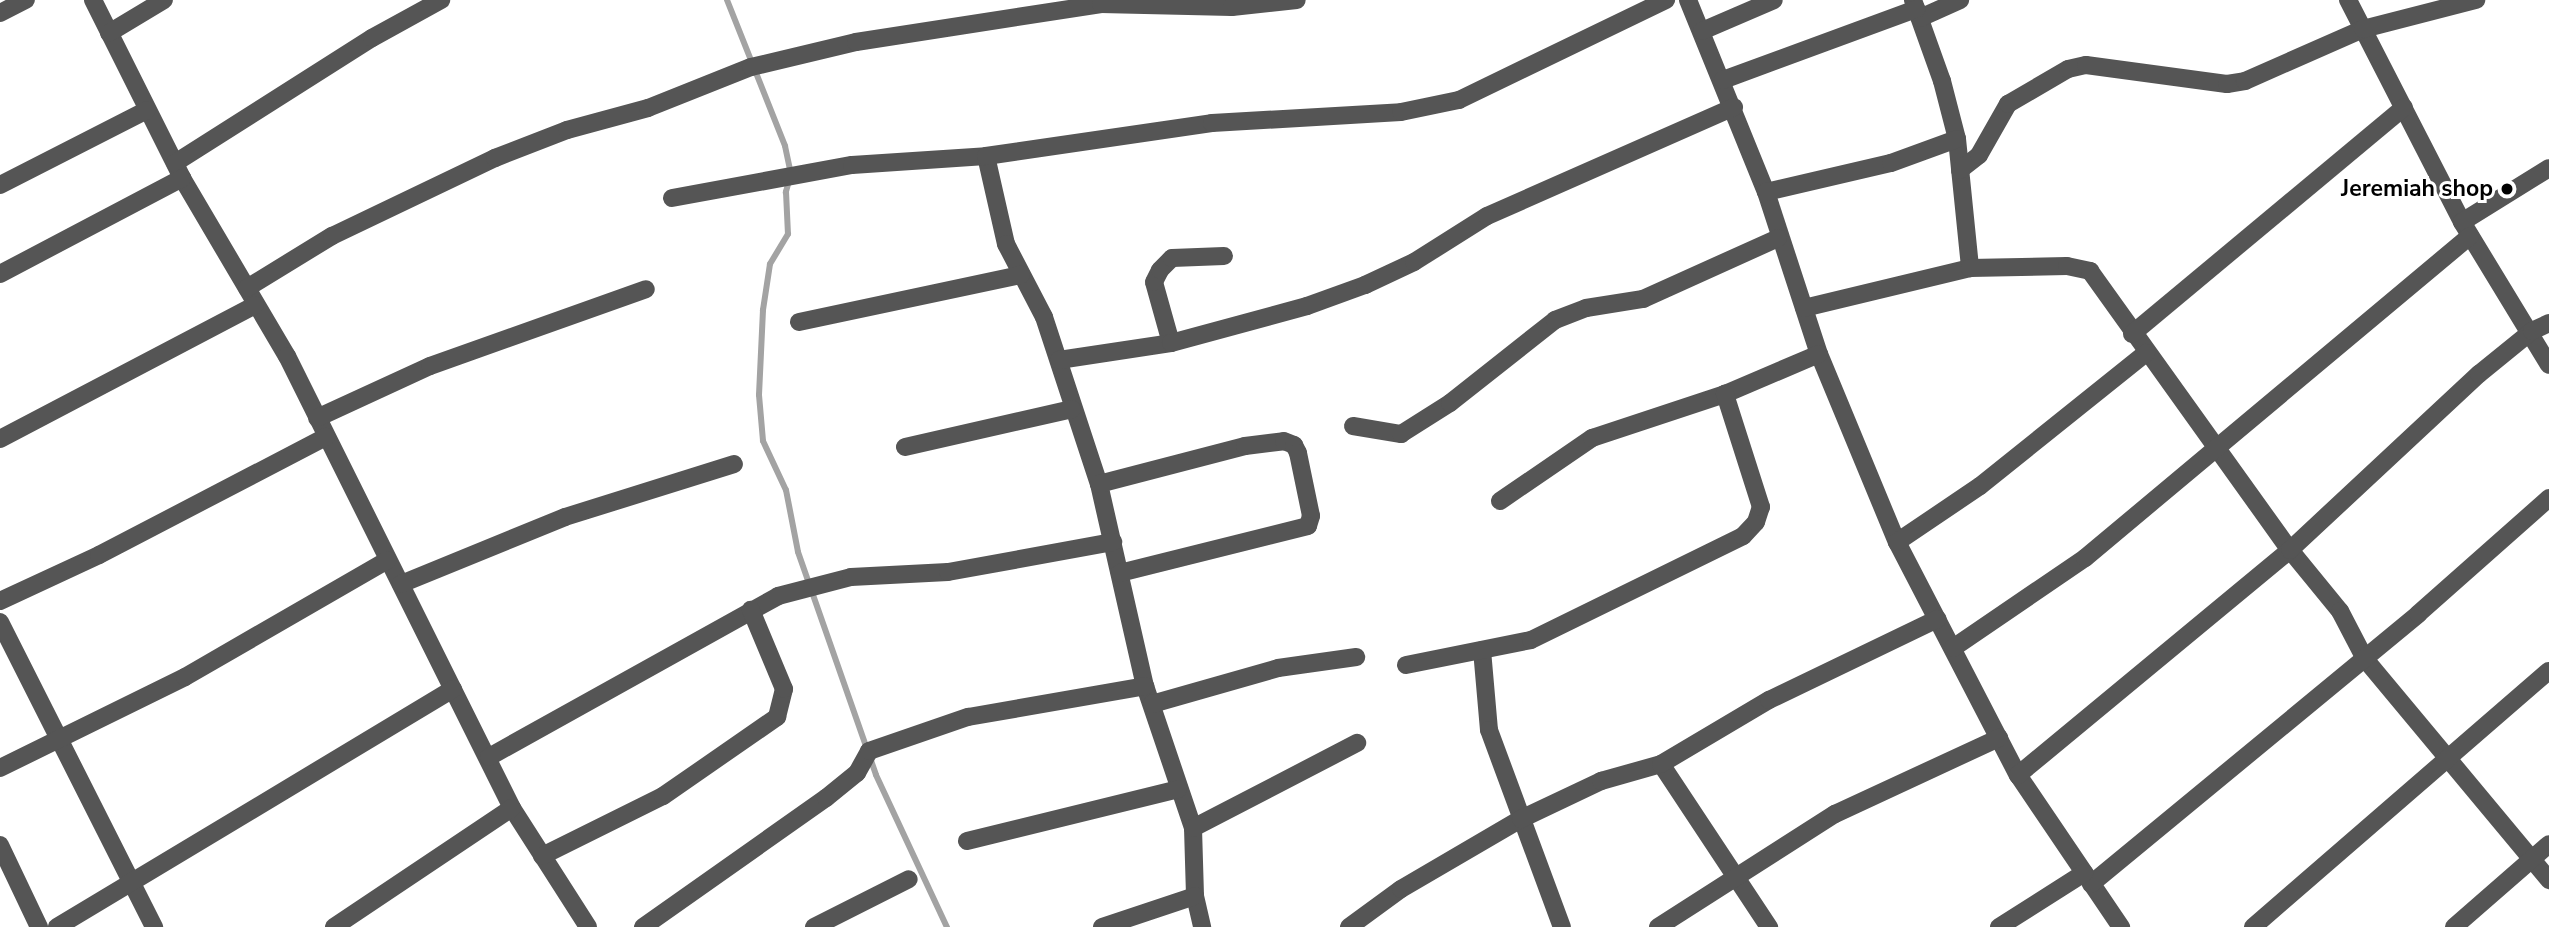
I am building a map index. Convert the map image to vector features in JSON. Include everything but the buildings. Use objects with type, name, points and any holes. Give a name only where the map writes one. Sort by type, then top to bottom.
[{"type":"street","points":[[0,13],[26,0]]},
{"type":"street","points":[[93,0],[179,170],[317,418],[489,757],[512,808],[586,926]]},
{"type":"street","points":[[109,33],[164,0]]},
{"type":"street","points":[[0,274],[179,170],[372,38],[441,0]]},
{"type":"street","points":[[247,288],[332,236],[495,158],[568,130],[648,108],[751,67],[856,43],[1089,5],[1232,7],[1297,0]]},
{"type":"street","points":[[672,198],[852,165],[986,156],[1212,124],[1401,112],[1459,100],[1666,0]]},
{"type":"street","points":[[1688,0],[1734,107],[1766,192],[1778,239],[1819,354],[1897,542],[2018,775],[2121,927]]},
{"type":"street","points":[[1702,31],[1774,0]]},
{"type":"street","points":[[1723,80],[1916,9],[1959,0]]},
{"type":"street","points":[[2348,0],[2466,229],[2532,331],[2549,366]]},
{"type":"street","points":[[1960,170],[1979,155],[2008,104],[2068,69],[2086,65],[2227,84],[2245,81],[2363,29],[2476,0]]},
{"type":"street","points":[[1916,9],[1957,139],[1970,268]]},
{"type":"street","points":[[1059,360],[1171,342],[1307,306],[1364,285],[1415,262],[1488,215],[1734,107]]},
{"type":"street","points":[[2132,334],[2404,107]]},
{"type":"street","points":[[0,185],[147,110]]},
{"type":"street","points":[[1766,192],[1891,163],[1957,139]]},
{"type":"street","points":[[986,156],[1006,244],[1044,317],[1072,409],[1099,484],[1146,686],[1193,828],[1195,896],[1202,927]]},
{"type":"street","points":[[1953,648],[2085,558],[2218,449],[2466,229],[2549,168]]},
{"type":"street","points":[[1353,426],[1401,434],[1450,403],[1555,320],[1586,308],[1643,299],[1778,239]]},
{"type":"street","points":[[1171,342],[1154,282],[1160,270],[1172,258],[1224,256]]},
{"type":"street","points":[[1804,309],[1970,268],[2083,267],[2290,550],[2340,611],[2365,659],[2549,880]]},
{"type":"street","points":[[799,322],[1021,275]]},
{"type":"street","points":[[317,418],[430,366],[646,289]]},
{"type":"street","points":[[0,439],[256,305]]},
{"type":"street","points":[[2018,775],[2290,550],[2532,331],[2549,323]]},
{"type":"street","points":[[1897,542],[1980,486],[2146,353]]},
{"type":"street","points":[[1500,501],[1592,438],[1726,394],[1819,354]]},
{"type":"street","points":[[1406,666],[1531,640],[1743,536],[1756,522],[1761,507],[1726,394]]},
{"type":"street","points":[[905,447],[1072,409]]},
{"type":"street","points":[[0,601],[99,555],[326,437]]},
{"type":"street","points":[[1099,484],[1245,446],[1284,441],[1294,445],[1298,453],[1311,516],[1308,526],[1120,573]]},
{"type":"street","points":[[401,584],[565,516],[734,464]]},
{"type":"street","points":[[1998,927],[2088,879],[2365,659],[2549,498]]},
{"type":"street","points":[[489,757],[778,596],[851,577],[948,572],[1113,542]]},
{"type":"street","points":[[0,768],[185,677],[388,559]]},
{"type":"street","points":[[542,856],[663,796],[777,717],[784,689],[751,610]]},
{"type":"street","points":[[1349,927],[1401,889],[1521,819],[1601,781],[1661,764],[1769,700],[1937,619]]},
{"type":"street","points":[[2,630],[62,738],[154,927]]},
{"type":"street","points":[[1482,650],[1489,730],[1563,927]]},
{"type":"street","points":[[1152,704],[1278,668],[1356,657]]},
{"type":"street","points":[[2253,927],[2549,671]]},
{"type":"street","points":[[643,927],[826,798],[857,773],[869,751],[968,717],[1146,686]]},
{"type":"street","points":[[57,927],[453,689]]},
{"type":"street","points":[[1658,927],[1835,814],[1998,738]]},
{"type":"street","points":[[1193,828],[1357,743]]},
{"type":"street","points":[[1661,764],[1769,927]]},
{"type":"street","points":[[967,841],[1178,789]]},
{"type":"street","points":[[334,927],[512,808]]},
{"type":"street","points":[[2454,927],[2549,844]]},
{"type":"street","points":[[0,845],[38,927]]},
{"type":"street","points":[[814,927],[909,879]]},
{"type":"street","points":[[1102,927],[1195,896]]},
{"type":"waterway","points":[[727,0],[785,146],[791,174],[786,192],[788,234],[770,264],[763,310],[759,395],[763,441],[786,490],[798,552],[876,775],[947,927]]},
{"type":"place","name":"Jeremiah shop","points":[[2507,189]]}]
